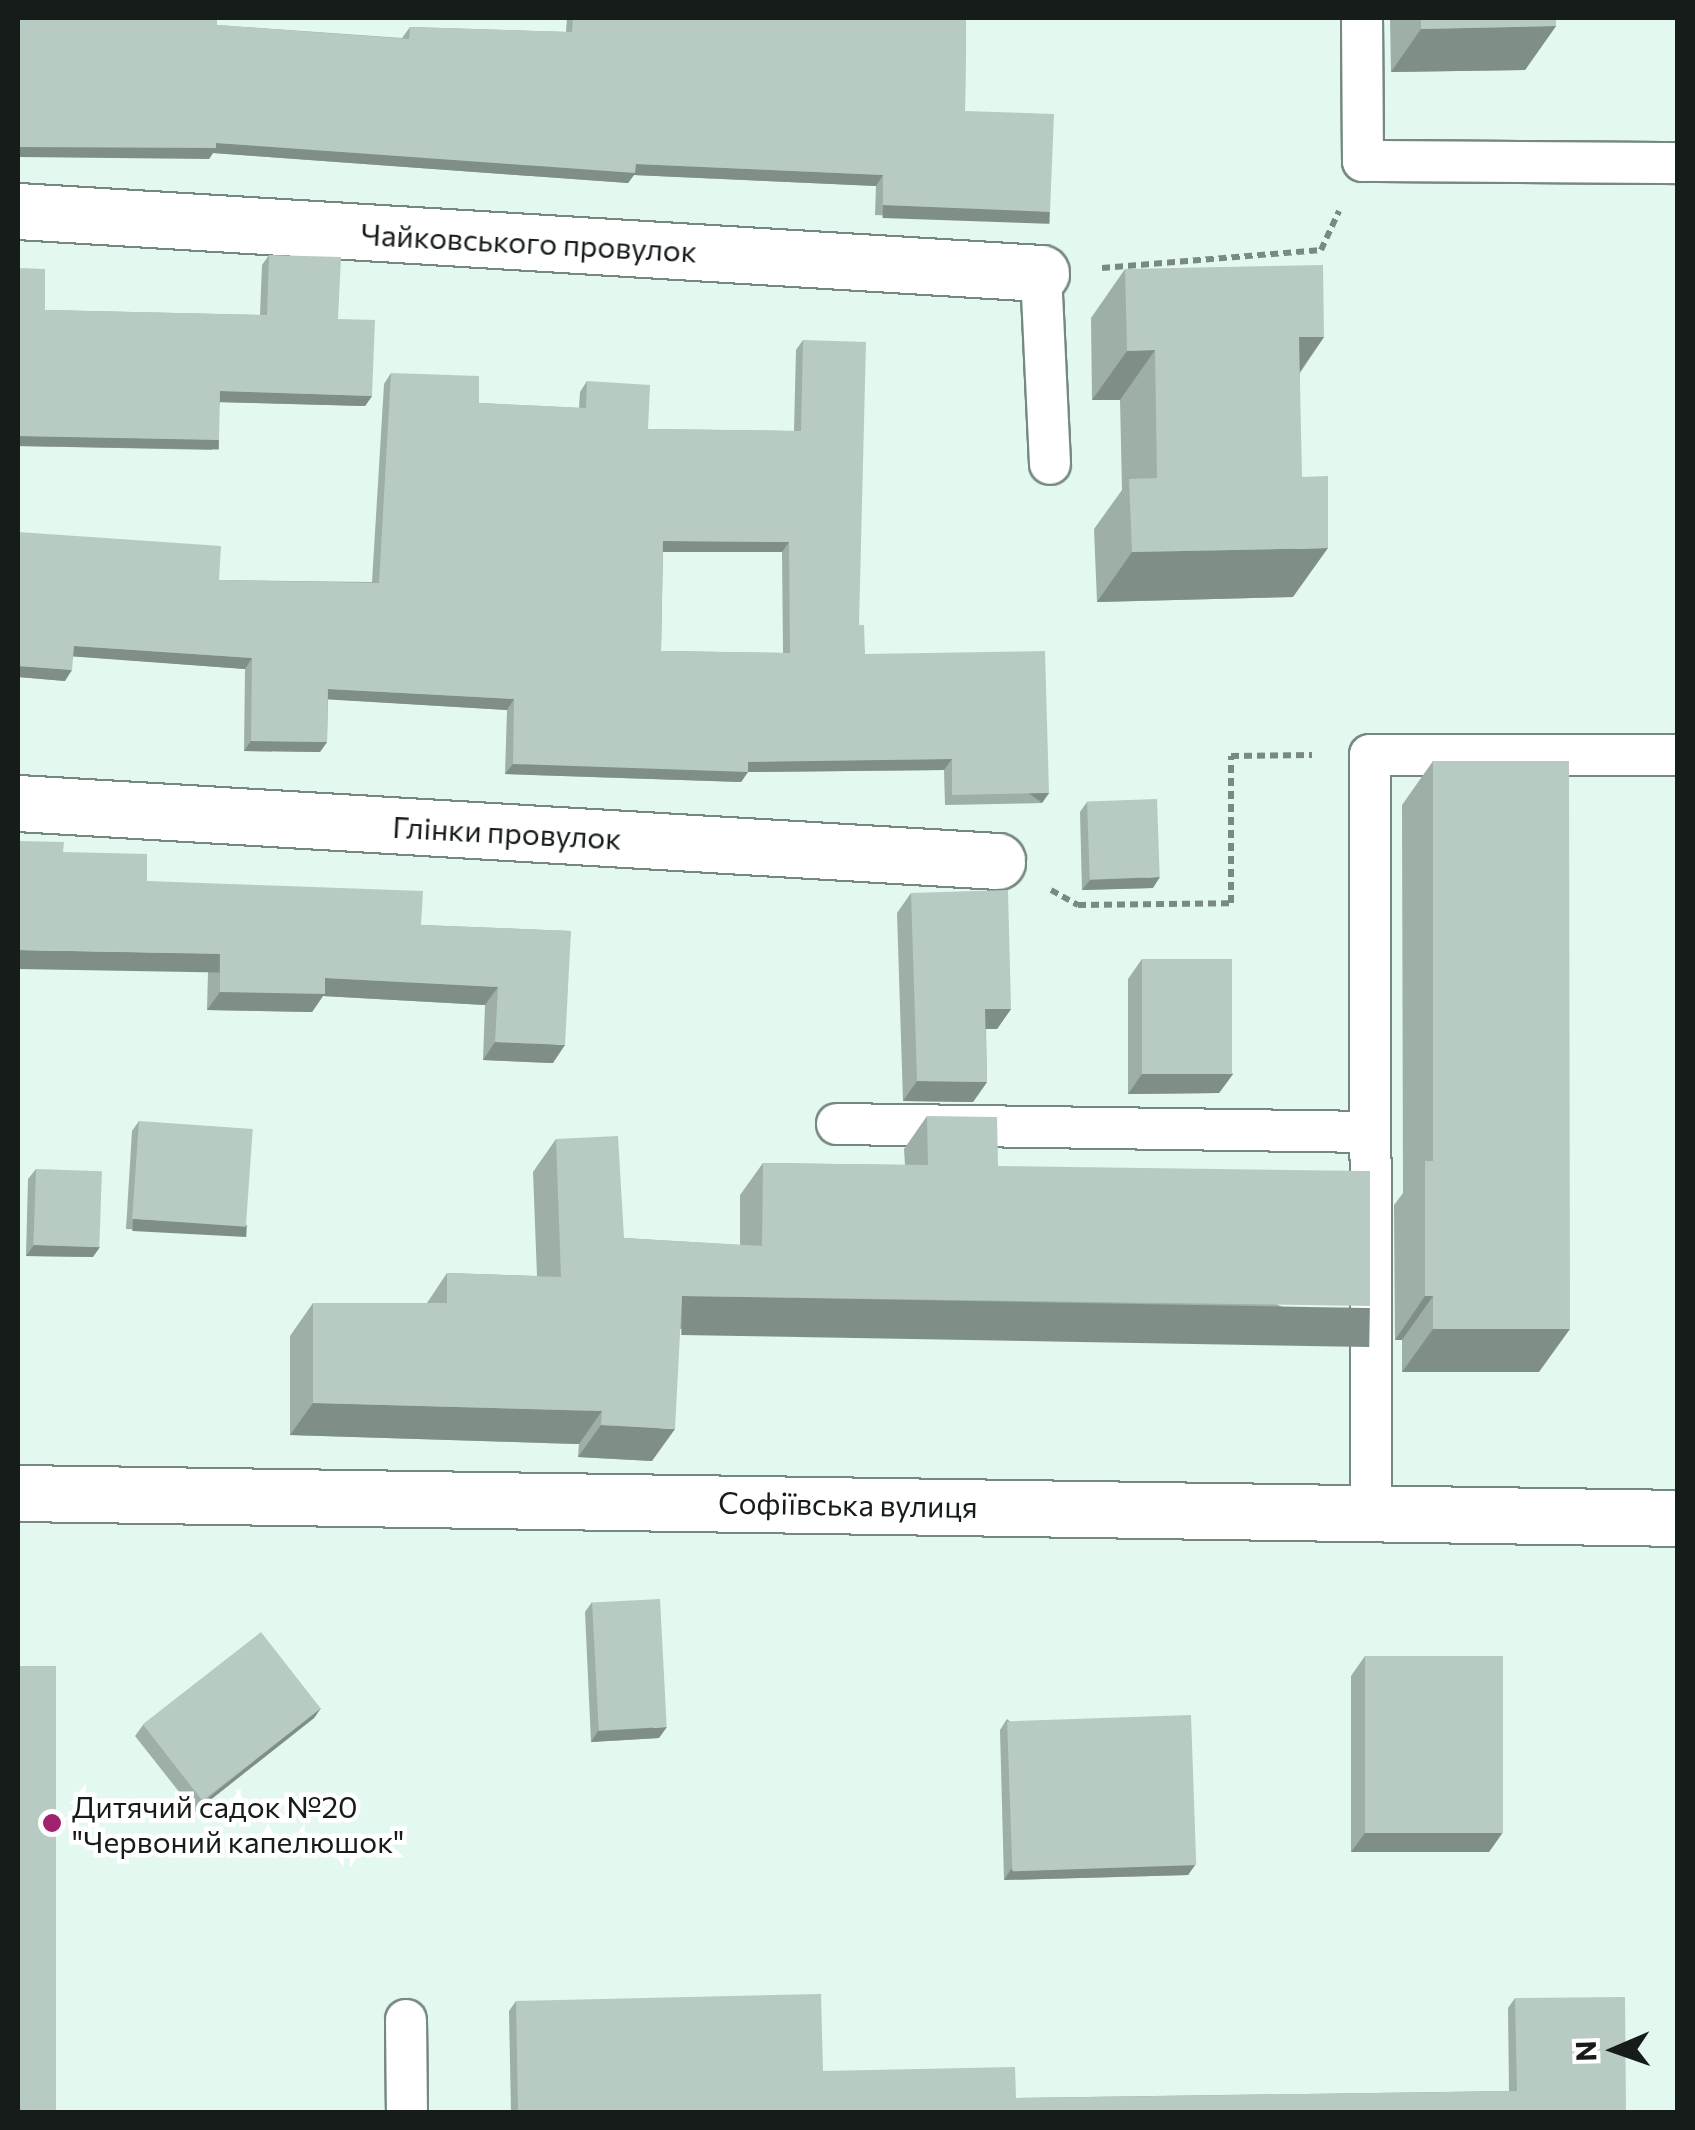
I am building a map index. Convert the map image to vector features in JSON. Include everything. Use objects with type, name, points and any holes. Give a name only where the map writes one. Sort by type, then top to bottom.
[{"type":"street","name":"Чайковського провулок","points":[[18,210],[1041,273]]},
{"type":"street","name":"Глінки провулок","points":[[18,803],[997,861]]},
{"type":"street","name":"Софіївська вулиця","points":[[18,1493],[1678,1518]]},
{"type":"lane","points":[[1362,18],[1364,161],[1678,162]]},
{"type":"lane","points":[[1041,273],[1050,464]]},
{"type":"lane","points":[[1371,1512],[1370,756],[1678,755]]},
{"type":"lane","points":[[837,1124],[1370,1132]]},
{"type":"lane","points":[[406,2020],[407,2112]]},
{"type":"path","points":[[1041,273],[1321,250],[1364,161]]},
{"type":"path","points":[[997,861],[1078,905],[1232,902],[1231,756],[1370,756]]},
{"type":"building","points":[[18,18],[217,18],[217,25],[409,39],[410,27],[572,32],[573,18],[966,18],[965,111],[1054,114],[1050,212],[883,205],[883,175],[636,164],[635,173],[216,143],[216,148],[18,147]]},
{"type":"building","points":[[1421,18],[1556,18],[1556,26],[1421,29]]},
{"type":"building","points":[[269,255],[341,257],[338,319],[375,320],[372,396],[220,391],[219,440],[18,436],[18,268],[45,269],[45,310],[267,315]]},
{"type":"building","points":[[1323,265],[1324,337],[1299,337],[1302,477],[1328,476],[1328,548],[1132,552],[1129,479],[1157,478],[1155,350],[1127,351],[1125,269]]},
{"type":"building","points":[[803,340],[866,342],[859,625],[864,625],[865,654],[1045,651],[1049,793],[952,795],[952,759],[748,762],[748,772],[513,764],[514,699],[328,689],[327,742],[251,741],[252,658],[74,646],[72,670],[18,666],[18,532],[221,546],[219,580],[379,583],[391,373],[479,376],[479,403],[586,408],[587,381],[650,385],[648,429],[801,431]],"holes":[[[663,541],[789,542],[790,653],[661,651]]]},
{"type":"building","points":[[1433,761],[1569,761],[1570,1329],[1433,1329],[1433,1296],[1425,1296],[1425,1161],[1433,1161]]},
{"type":"building","points":[[1157,799],[1160,877],[1090,879],[1087,801]]},
{"type":"building","points":[[18,841],[64,842],[63,852],[147,854],[147,881],[423,891],[421,925],[571,931],[565,1045],[495,1042],[498,987],[325,978],[325,994],[220,992],[220,954],[18,950]]},
{"type":"building","points":[[1008,890],[1011,1009],[985,1009],[987,1082],[917,1081],[911,893]]},
{"type":"building","points":[[1142,959],[1232,959],[1232,1074],[1142,1074]]},
{"type":"building","points":[[927,1116],[997,1117],[998,1166],[1370,1171],[1370,1306],[682,1296],[675,1429],[601,1425],[602,1411],[313,1403],[313,1303],[447,1303],[447,1273],[561,1277],[556,1139],[618,1136],[624,1238],[762,1246],[763,1163],[928,1165]]},
{"type":"building","points":[[139,1121],[253,1129],[246,1227],[132,1219]]},
{"type":"building","points":[[36,1169],[102,1171],[99,1247],[33,1245]]},
{"type":"building","points":[[660,1599],[667,1727],[599,1730],[592,1603]]},
{"type":"building","points":[[261,1632],[321,1708],[203,1801],[143,1724]]},
{"type":"building","points":[[1365,1656],[1503,1656],[1503,1833],[1365,1833]]},
{"type":"building","points":[[18,1666],[56,1666],[56,2112],[18,2112]]},
{"type":"building","points":[[1191,1715],[1196,1865],[1012,1871],[1007,1721]]},
{"type":"building","points":[[821,1994],[823,2071],[1015,2067],[1016,2098],[1517,2091],[1515,1998],[1625,1997],[1626,2112],[518,2112],[516,2001]]},
{"type":"place","name":"Дитячий садок №20 \"Червоний капелюшок\"","points":[[52,1823]]}]
